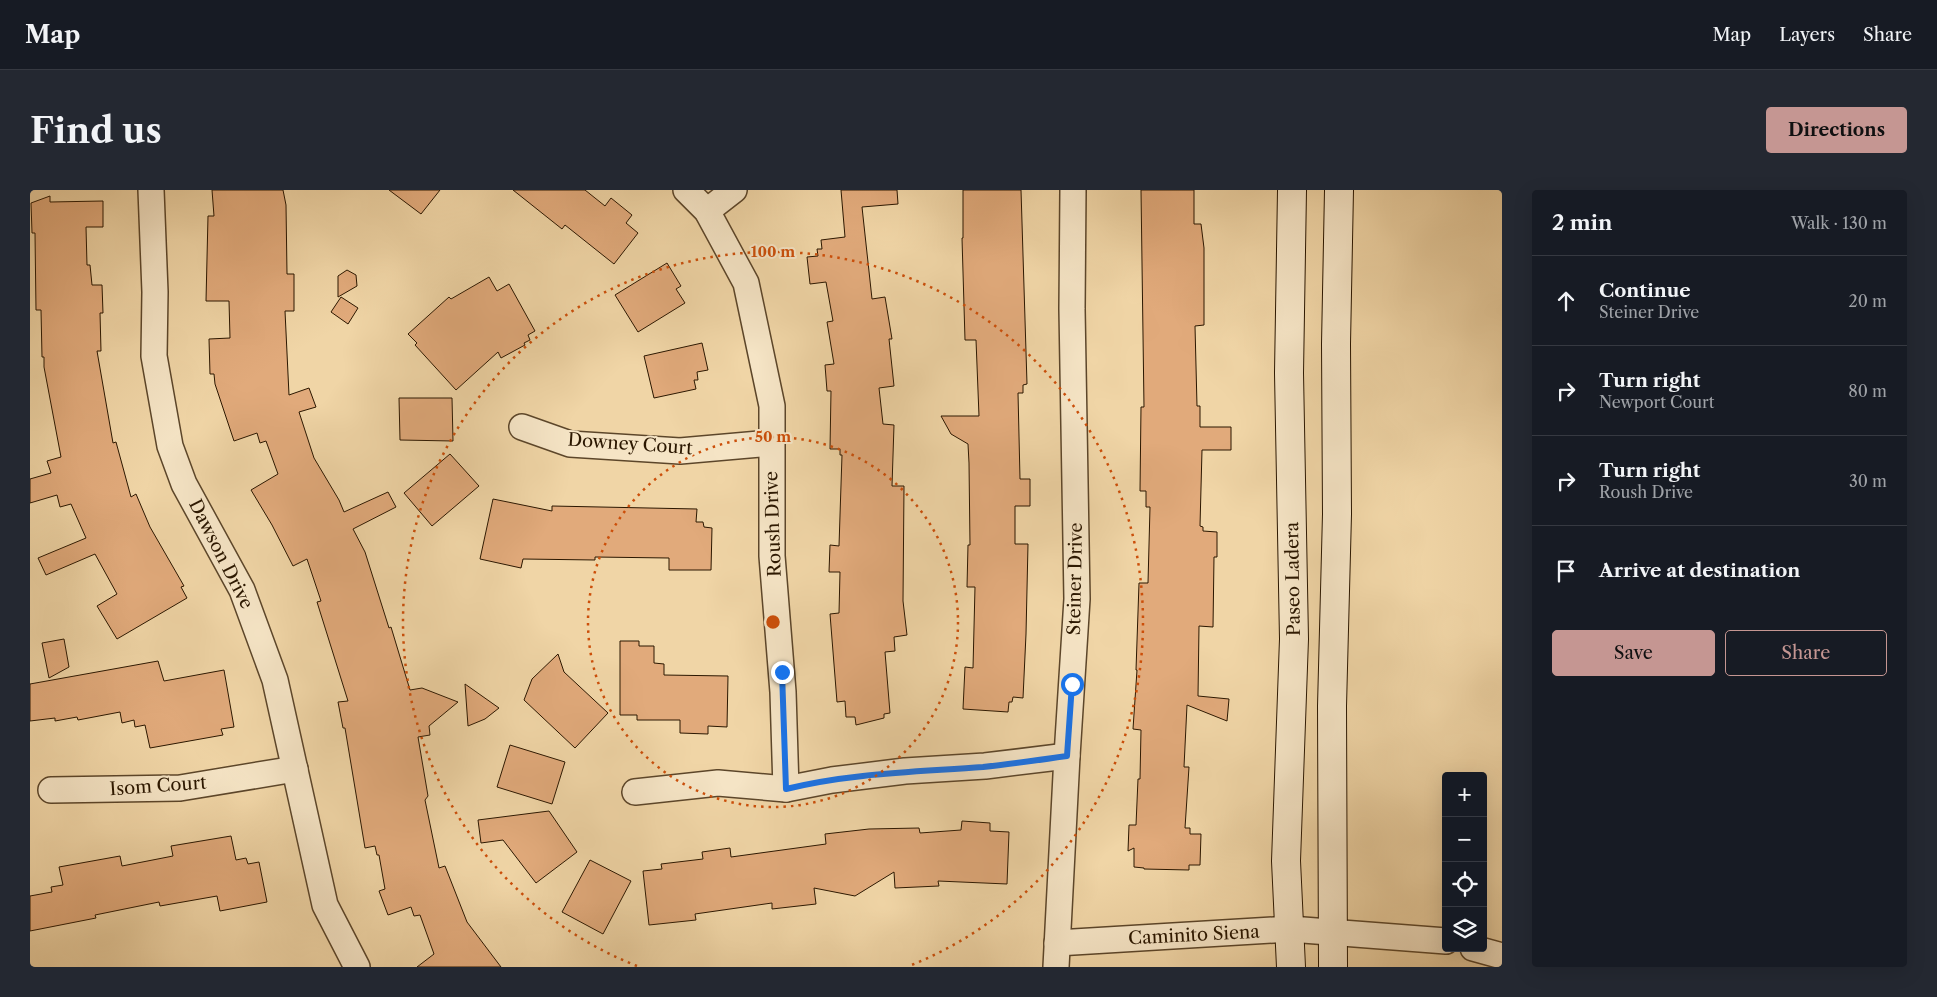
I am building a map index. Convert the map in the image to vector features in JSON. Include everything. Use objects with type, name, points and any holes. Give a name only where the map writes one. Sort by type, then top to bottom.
[{"type":"main road","name":"Paseo Ladera","points":[[1291,967],[1286,862],[1294,639],[1289,373],[1292,190]]},
{"type":"main road","points":[[1333,967],[1331,932],[1333,850],[1332,706],[1337,514],[1336,344],[1339,190]]},
{"type":"street","name":"Dawson Drive","points":[[151,190],[155,292],[154,356],[170,446],[184,484],[242,590],[275,680],[325,904],[356,967]]},
{"type":"street","name":"Roush Drive","points":[[686,190],[707,211],[746,283],[772,406],[772,556],[783,692],[786,789]]},
{"type":"street","points":[[707,211],[734,190]]},
{"type":"street","name":"Steiner Drive","points":[[1057,955],[1077,599],[1072,309],[1073,190]]},
{"type":"street","name":"Downey Court","points":[[522,427],[570,444],[672,450],[771,443]]},
{"type":"street","points":[[635,792],[718,783],[786,789],[832,780],[905,771],[985,766],[1067,756]]},
{"type":"street","name":"Isom Court","points":[[51,790],[180,788],[295,768]]},
{"type":"street","name":"Caminito Siena","points":[[1057,955],[1290,929],[1442,941]]},
{"type":"street","points":[[1487,952],[1502,956]]},
{"type":"building","points":[[212,190],[283,190],[286,205],[287,274],[294,274],[294,311],[285,311],[289,395],[309,388],[316,407],[299,412],[314,458],[344,512],[388,492],[396,507],[353,529],[365,552],[410,690],[422,688],[458,702],[429,726],[430,735],[418,737],[428,796],[425,800],[439,868],[445,866],[467,922],[501,967],[417,967],[434,954],[420,915],[414,916],[411,907],[388,915],[379,891],[385,889],[379,855],[377,855],[375,846],[365,848],[345,728],[343,728],[338,702],[348,701],[317,602],[321,601],[307,559],[293,566],[251,490],[278,474],[266,441],[260,443],[257,433],[234,441],[215,384],[214,374],[210,374],[209,339],[230,338],[229,301],[206,301],[208,216],[214,216]]},
{"type":"building","points":[[389,190],[440,190],[421,214]]},
{"type":"building","points":[[513,190],[585,190],[605,206],[611,198],[632,215],[626,223],[638,233],[614,264],[565,225],[562,229]]},
{"type":"building","points":[[841,190],[897,190],[898,204],[862,207],[872,299],[885,297],[892,339],[889,339],[894,386],[879,388],[883,424],[894,425],[892,486],[904,486],[903,601],[907,635],[894,637],[895,651],[885,652],[890,713],[884,714],[884,718],[856,725],[855,717],[846,717],[845,701],[837,702],[830,614],[839,613],[840,572],[829,572],[830,545],[839,546],[842,455],[840,455],[840,449],[830,449],[831,391],[827,391],[825,365],[834,364],[827,322],[833,321],[826,282],[810,284],[807,257],[818,256],[817,249],[822,249],[821,240],[845,237]]},
{"type":"building","points":[[963,190],[1021,190],[1027,384],[1023,385],[1023,393],[1018,393],[1020,479],[1030,479],[1030,506],[1015,506],[1015,544],[1028,544],[1026,634],[1023,698],[1013,697],[1012,702],[1009,702],[1008,712],[963,709],[965,667],[973,668],[975,587],[967,587],[968,545],[970,545],[968,444],[951,434],[941,416],[979,416],[976,340],[965,340],[962,238]]},
{"type":"building","points":[[1141,190],[1194,190],[1194,224],[1201,224],[1204,248],[1204,325],[1195,326],[1197,406],[1200,406],[1200,427],[1231,427],[1231,450],[1202,450],[1200,526],[1203,527],[1203,531],[1217,532],[1217,557],[1214,557],[1213,627],[1199,626],[1198,696],[1229,699],[1227,721],[1187,705],[1184,767],[1189,767],[1185,828],[1190,828],[1190,834],[1201,834],[1200,865],[1189,865],[1189,870],[1134,867],[1134,848],[1128,851],[1129,825],[1136,825],[1138,779],[1140,779],[1141,730],[1133,729],[1137,670],[1139,583],[1148,583],[1150,507],[1146,507],[1146,491],[1140,491],[1141,407],[1144,407]]},
{"type":"building","points":[[50,196],[50,202],[103,201],[103,227],[86,227],[87,265],[90,265],[92,285],[102,285],[103,313],[100,313],[101,351],[97,351],[113,443],[116,442],[131,497],[136,494],[150,527],[184,586],[181,587],[187,598],[117,639],[97,606],[117,594],[95,554],[46,575],[38,558],[86,538],[71,504],[60,507],[57,495],[30,503],[30,479],[51,473],[47,461],[61,457],[44,367],[44,357],[42,357],[41,310],[36,310],[35,233],[32,233],[31,203]]},
{"type":"building","points":[[667,263],[681,286],[676,289],[685,303],[638,332],[615,295]]},
{"type":"building","points":[[347,270],[356,275],[357,286],[338,297],[338,276]]},
{"type":"building","points":[[489,277],[497,291],[509,284],[535,331],[528,335],[530,340],[524,343],[525,345],[501,358],[498,352],[456,390],[415,345],[417,343],[408,334],[449,297],[451,299]]},
{"type":"building","points":[[341,297],[358,308],[348,324],[331,312]]},
{"type":"building","points":[[702,343],[708,370],[697,372],[698,380],[694,380],[696,389],[654,398],[644,356]]},
{"type":"building","points":[[399,398],[452,398],[453,441],[400,440]]},
{"type":"building","points":[[450,454],[479,486],[432,526],[404,493]]},
{"type":"building","points":[[493,499],[552,511],[552,506],[697,509],[696,522],[703,522],[704,527],[712,528],[711,570],[669,570],[669,558],[595,557],[595,560],[523,559],[521,568],[480,559]]},
{"type":"building","points":[[64,639],[69,667],[49,678],[42,643]]},
{"type":"building","points":[[620,641],[639,641],[639,646],[654,646],[654,663],[664,664],[664,675],[728,676],[727,727],[708,726],[708,734],[680,733],[680,720],[637,720],[637,715],[620,715]]},
{"type":"building","points":[[558,654],[564,672],[608,713],[575,748],[524,700],[532,679]]},
{"type":"building","points":[[158,661],[164,681],[224,670],[234,727],[221,729],[223,735],[150,748],[145,725],[135,727],[134,720],[122,723],[120,712],[78,720],[77,717],[55,721],[55,718],[30,721],[30,684]]},
{"type":"building","points":[[465,684],[499,708],[485,719],[468,726]]},
{"type":"building","points":[[510,745],[565,762],[552,804],[497,787]]},
{"type":"building","points":[[549,811],[577,852],[536,883],[503,840],[481,843],[478,820]]},
{"type":"building","points":[[962,821],[990,823],[990,831],[1009,832],[1007,884],[938,881],[939,886],[895,888],[894,872],[855,896],[814,888],[816,904],[772,909],[772,903],[695,914],[696,920],[649,925],[643,871],[662,869],[661,864],[703,859],[702,852],[730,848],[731,857],[826,844],[825,834],[869,829],[919,828],[920,833],[961,830]]},
{"type":"building","points":[[231,836],[236,860],[246,858],[248,864],[259,862],[267,902],[220,911],[217,896],[160,906],[159,902],[95,915],[96,918],[30,931],[30,896],[52,892],[51,887],[63,885],[59,867],[120,856],[122,866],[173,856],[171,846]]},
{"type":"building","points":[[590,860],[631,881],[603,934],[562,912]]},
{"type":"route","points":[[782,672],[786,789],[832,780],[905,771],[985,766],[1067,756],[1072,684]]}]
